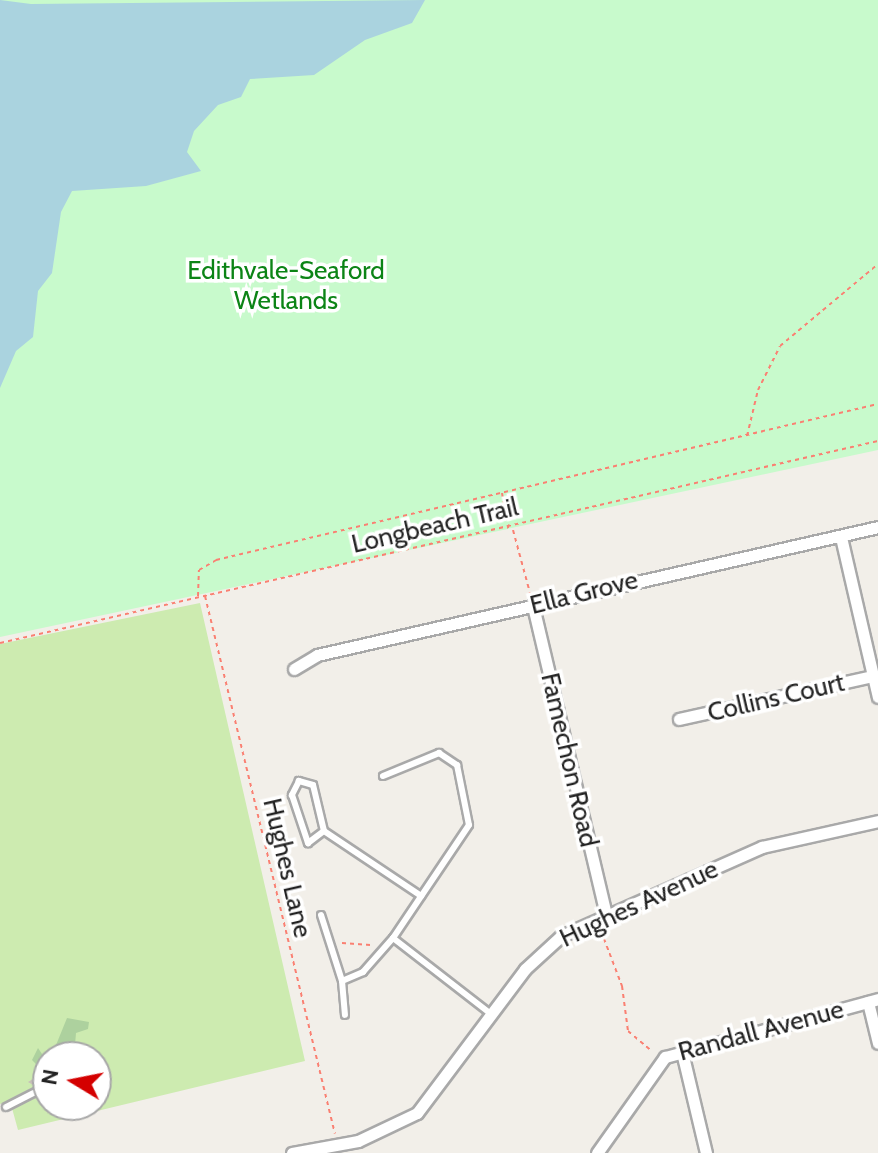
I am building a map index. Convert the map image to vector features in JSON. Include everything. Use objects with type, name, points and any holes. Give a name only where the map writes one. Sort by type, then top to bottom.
[{"type":"street","name":"Ella Grove","points":[[294,669],[317,655],[878,527]]},
{"type":"street","points":[[841,537],[878,697]]},
{"type":"street","name":"Famechon Road","points":[[533,606],[601,917]]},
{"type":"street","name":"Collins Court","points":[[679,719],[873,676]]},
{"type":"street","name":"Hughes Avenue","points":[[292,1153],[329,1149],[417,1113],[525,969],[561,936],[762,847],[878,821]]},
{"type":"street","points":[[873,1000],[878,1043]]},
{"type":"street","name":"Randall Avenue","points":[[597,1153],[659,1061],[873,1000]]},
{"type":"street","points":[[682,1052],[706,1153]]},
{"type":"lane","points":[[342,981],[382,951],[393,938],[469,825],[466,792],[444,752],[383,776]]},
{"type":"lane","points":[[324,831],[312,845],[300,832],[292,793],[299,781],[312,784],[324,831],[421,896]]},
{"type":"lane","points":[[321,915],[342,981],[345,1015]]},
{"type":"lane","points":[[393,938],[491,1014]]},
{"type":"lane","points":[[6,1107],[32,1094]]},
{"type":"path","points":[[747,436],[758,390],[780,346],[878,264]]},
{"type":"path","points":[[198,598],[199,570],[216,560],[878,404]]},
{"type":"path","name":"Longbeach Trail","points":[[0,643],[878,441]]},
{"type":"path","points":[[502,492],[533,606]]},
{"type":"path","name":"Hughes Lane","points":[[205,596],[329,1149]]},
{"type":"path","points":[[601,917],[622,986],[628,1031],[652,1051]]},
{"type":"path","points":[[329,948],[355,942],[382,951]]},
{"type":"green space","name":"Edithvale-Seaford Wetlands","points":[[0,0],[878,0],[878,450],[0,637]]},
{"type":"green space","points":[[200,603],[305,1061],[112,1107],[112,1041],[32,1041],[32,1121],[55,1121],[18,1130],[10,1101],[0,1104],[0,644]]},
{"type":"green space","points":[[67,1018],[89,1022],[88,1029],[76,1033],[75,1041],[58,1041]]},
{"type":"water","points":[[0,0],[31,4],[425,0],[412,23],[365,40],[314,75],[250,79],[241,97],[218,105],[194,131],[187,152],[201,171],[146,186],[72,191],[61,212],[52,273],[38,291],[33,337],[16,351],[0,388]]}]
